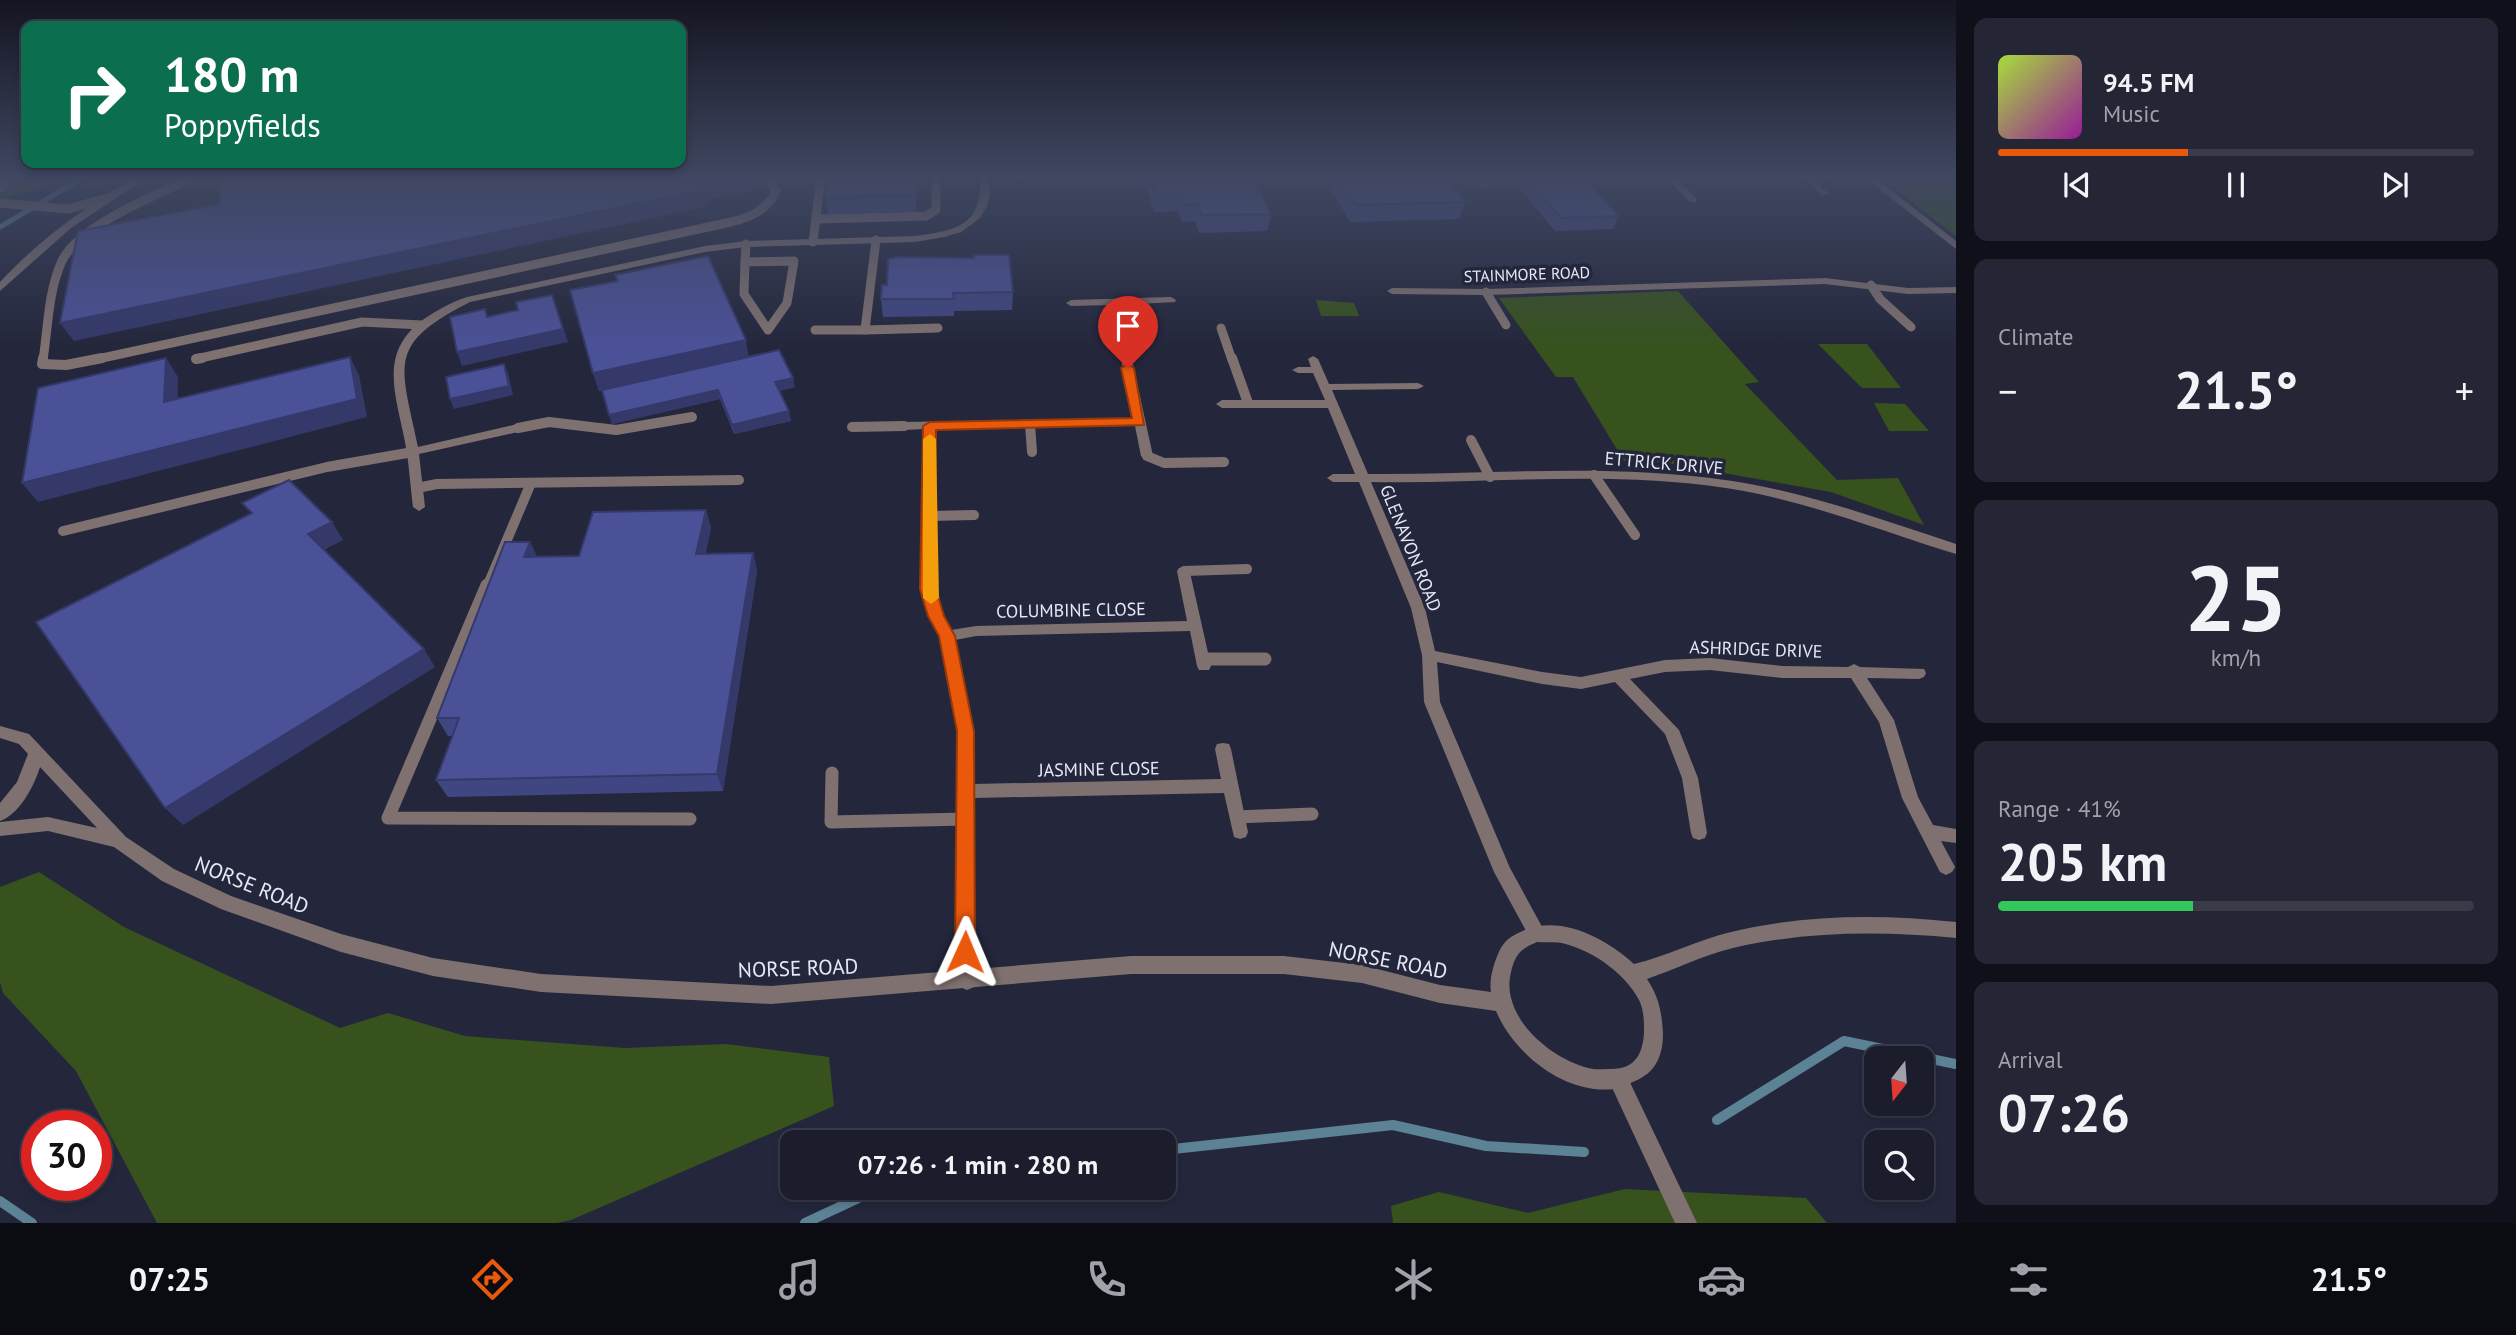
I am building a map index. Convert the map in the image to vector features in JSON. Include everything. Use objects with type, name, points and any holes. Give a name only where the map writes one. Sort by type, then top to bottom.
[{"type":"street","points":[[0,288],[19,267],[59,233]]},
{"type":"street","points":[[419,507],[413,452],[397,361],[402,345],[437,313],[467,300],[666,256],[746,244],[876,240],[945,233]]},
{"type":"street","points":[[1940,233],[1956,246]]},
{"type":"street","name":"STAINMORE ROAD","points":[[1392,291],[1486,292],[1811,281],[1871,285],[1908,291],[1956,290]]},
{"type":"street","points":[[1070,303],[1171,300]]},
{"type":"street","points":[[1114,301],[1147,456]]},
{"type":"street","name":"GLENAVON ROAD","points":[[1298,370],[1316,365],[1361,479],[1418,608],[1429,655],[1432,702],[1503,872],[1537,934]]},
{"type":"street","points":[[1325,387],[1418,386]]},
{"type":"street","points":[[1222,404],[1331,404]]},
{"type":"street","points":[[904,426],[1139,422]]},
{"type":"street","points":[[930,426],[928,589],[936,616],[947,636],[966,731],[967,981]]},
{"type":"street","points":[[413,452],[518,428]]},
{"type":"street","name":"ETTRICK DRIVE","points":[[1333,478],[1594,475],[1696,480],[1825,506],[1956,549]]},
{"type":"street","points":[[1184,571],[1203,662]]},
{"type":"street","name":"COLUMBINE CLOSE","points":[[947,636],[976,632],[1196,626]]},
{"type":"street","name":"ASHRIDGE DRIVE","points":[[1429,655],[1542,678],[1581,683],[1665,666],[1699,665],[1782,672],[1853,670],[1919,673]]},
{"type":"street","points":[[1853,670],[1886,720],[1910,798],[1946,867]]},
{"type":"street","points":[[1618,676],[1671,730],[1690,778],[1699,833]]},
{"type":"street","name":"NORSE ROAD","points":[[1,733],[24,739],[36,755],[120,842],[168,875],[227,903],[341,943],[433,967],[541,983],[771,995],[967,981],[1131,965],[1284,965],[1362,974],[1440,994],[1501,1002]]},
{"type":"street","points":[[1223,748],[1238,824]]},
{"type":"street","points":[[0,814],[16,799],[32,775],[36,755]]},
{"type":"street","name":"JASMINE CLOSE","points":[[967,790],[1231,786]]},
{"type":"street","name":"NORSE ROAD","points":[[0,829],[48,824],[120,842]]},
{"type":"street","points":[[1928,832],[1956,836]]},
{"type":"street","points":[[1631,974],[1730,940],[1797,930],[1868,926],[1956,930]]},
{"type":"street","points":[[1537,934],[1567,935],[1600,948],[1631,974],[1651,1006],[1655,1048],[1640,1070],[1618,1079],[1580,1077],[1537,1053],[1514,1028],[1501,1002],[1498,972],[1512,946],[1537,934]]},
{"type":"street","points":[[1618,1079],[1686,1223]]},
{"type":"lane","points":[[92,233],[61,260],[42,364],[66,365],[151,348],[680,233]]},
{"type":"lane","points":[[813,242],[815,233]]},
{"type":"lane","points":[[865,330],[876,240]]},
{"type":"lane","points":[[745,262],[794,261],[787,303],[768,330],[744,294],[745,262],[746,244]]},
{"type":"lane","points":[[1871,285],[1880,299],[1911,327]]},
{"type":"lane","points":[[1486,292],[1506,325]]},
{"type":"lane","points":[[196,359],[362,322],[422,325]]},
{"type":"lane","points":[[815,330],[938,328]]},
{"type":"lane","points":[[1221,328],[1248,403]]},
{"type":"lane","points":[[518,428],[550,422],[616,430],[692,417]]},
{"type":"lane","points":[[1030,424],[1032,452]]},
{"type":"lane","points":[[852,427],[904,426]]},
{"type":"lane","points":[[1471,440],[1490,477]]},
{"type":"lane","points":[[63,531],[327,467],[413,452]]},
{"type":"lane","points":[[1147,456],[1164,463],[1224,462]]},
{"type":"lane","points":[[1594,475],[1635,535]]},
{"type":"lane","points":[[417,488],[437,484],[739,480]]},
{"type":"lane","points":[[531,483],[388,818],[690,819]]},
{"type":"lane","points":[[929,516],[974,515]]},
{"type":"lane","points":[[1184,571],[1247,569]]},
{"type":"lane","points":[[1203,662],[1265,659]]},
{"type":"lane","points":[[832,774],[831,822],[967,819]]},
{"type":"lane","points":[[1238,824],[1312,814]]},
{"type":"green space","points":[[1678,291],[1759,382],[1745,384],[1837,480],[1898,478],[1924,525],[1831,492],[1661,462],[1624,461],[1573,377],[1556,377],[1499,298]]},
{"type":"green space","points":[[1316,300],[1354,303],[1359,316],[1321,316]]},
{"type":"green space","points":[[1818,344],[1867,344],[1901,388],[1862,388]]},
{"type":"green space","points":[[1874,403],[1905,404],[1929,431],[1889,431]]},
{"type":"green space","points":[[39,872],[124,927],[340,1028],[388,1013],[465,1036],[625,1048],[726,1044],[829,1057],[834,1106],[571,1220],[557,1223],[157,1223],[112,1139],[112,1110],[97,1110],[76,1071],[3,993],[0,982],[0,887]]},
{"type":"green space","points":[[1625,1189],[1806,1198],[1827,1223],[1393,1223],[1391,1206],[1439,1192],[1528,1213]]},
{"type":"building","points":[[78,233],[493,233],[60,323]]},
{"type":"building","points":[[974,255],[1009,255],[1013,292],[953,293],[954,299],[881,299],[882,285],[887,285],[888,259],[974,258]]},
{"type":"building","points":[[708,256],[746,340],[593,373],[570,290],[618,281],[615,275]]},
{"type":"building","points":[[552,295],[563,329],[457,352],[450,317],[485,309],[487,317],[518,310],[516,302]]},
{"type":"building","points":[[779,350],[793,378],[775,382],[789,411],[732,425],[718,390],[609,415],[602,390]]},
{"type":"building","points":[[350,357],[357,399],[22,483],[38,388],[166,358],[164,402]]},
{"type":"building","points":[[504,364],[509,386],[450,399],[446,377]]},
{"type":"building","points":[[289,480],[332,522],[308,534],[424,649],[165,808],[36,622],[252,513],[242,503]]},
{"type":"building","points":[[706,510],[696,554],[753,553],[717,774],[436,780],[459,718],[437,718],[505,542],[530,542],[524,557],[579,556],[593,512]]},
{"type":"waterway","points":[[1717,1120],[1844,1041],[1956,1064]]},
{"type":"waterway","points":[[1176,1149],[1393,1125],[1486,1146],[1584,1152]]},
{"type":"waterway","points":[[805,1223],[854,1200]]},
{"type":"waterway","points":[[0,1201],[32,1223]]},
{"type":"slow traffic","points":[[930,439],[928,589],[931,598]]},
{"type":"route","points":[[965,952],[966,731],[947,636],[936,616],[928,589],[930,426],[1139,422],[1128,368]]}]
